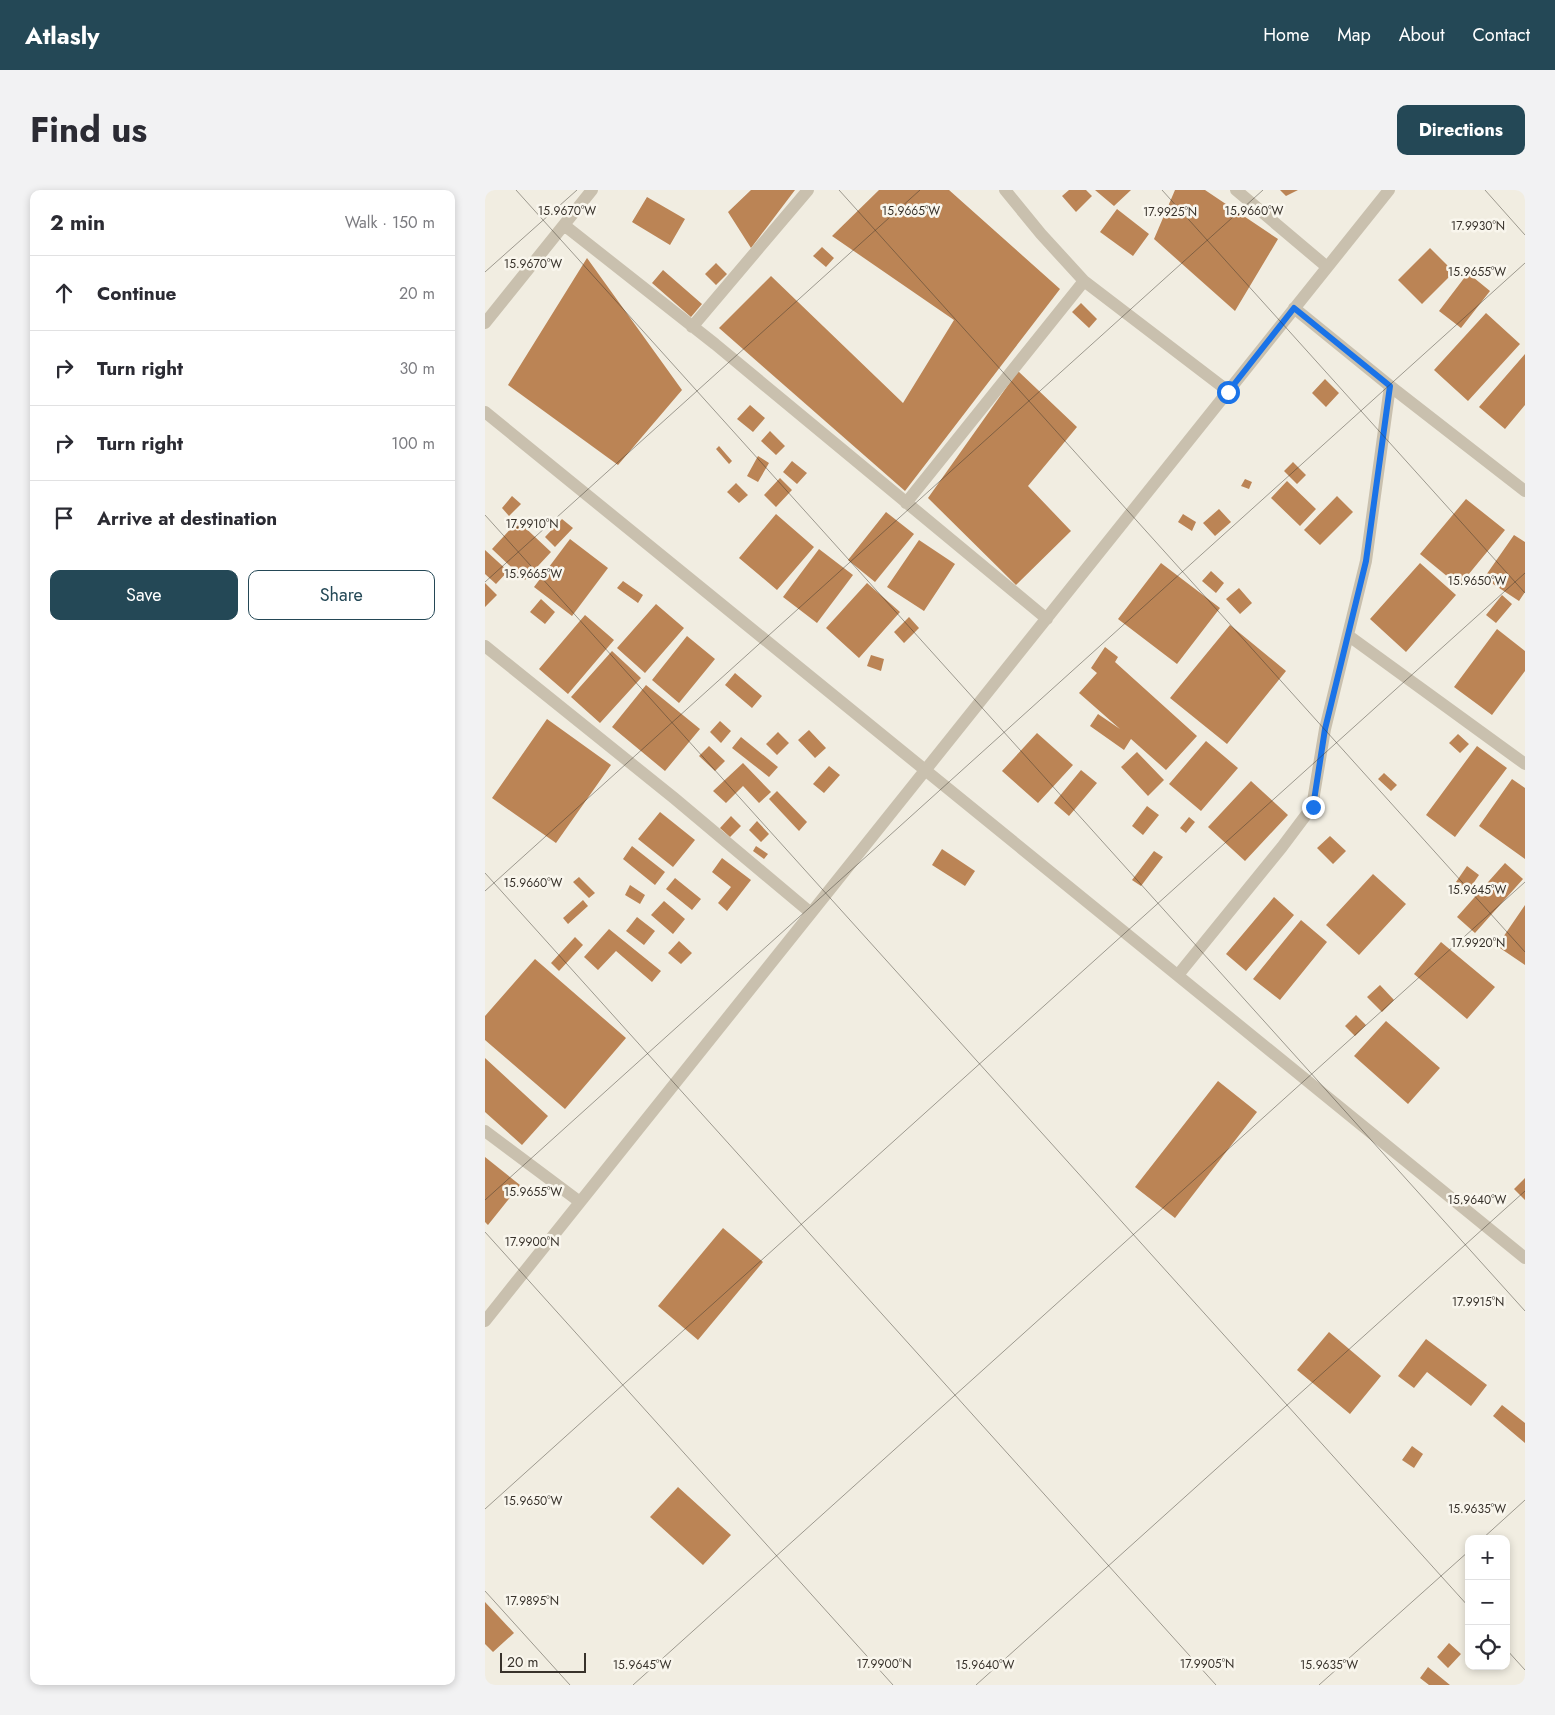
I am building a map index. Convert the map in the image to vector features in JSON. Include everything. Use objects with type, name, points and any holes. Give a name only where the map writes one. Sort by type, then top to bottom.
[{"type":"street","points":[[485,323],[592,190]]},
{"type":"street","points":[[693,327],[808,190]]},
{"type":"street","points":[[1005,190],[1041,234],[1084,281],[1228,392]]},
{"type":"street","points":[[1236,190],[1327,267]]},
{"type":"street","points":[[485,1321],[1389,190]]},
{"type":"street","points":[[564,224],[693,327],[1047,619]]},
{"type":"street","points":[[906,503],[1084,281]]},
{"type":"street","points":[[1294,308],[1390,386],[1525,491]]},
{"type":"street","points":[[1178,976],[1313,807],[1325,729],[1366,561],[1390,386]]},
{"type":"street","points":[[485,412],[1525,1258]]},
{"type":"street","points":[[1349,636],[1525,764]]},
{"type":"street","points":[[485,646],[674,798],[811,913]]},
{"type":"street","points":[[485,1131],[580,1202]]},
{"type":"building","points":[[751,190],[795,190],[751,248],[728,212]]},
{"type":"building","points":[[879,190],[949,190],[1060,289],[905,491],[719,328],[771,276],[903,403],[954,320],[832,236]]},
{"type":"building","points":[[1069,190],[1086,190],[1092,196],[1076,212],[1062,196]]},
{"type":"building","points":[[1095,190],[1131,190],[1114,206]]},
{"type":"building","points":[[1175,190],[1205,190],[1278,239],[1235,311],[1154,239]]},
{"type":"building","points":[[1280,190],[1298,190],[1286,196]]},
{"type":"building","points":[[647,197],[685,219],[670,245],[632,222]]},
{"type":"building","points":[[1117,209],[1149,234],[1133,256],[1100,232]]},
{"type":"building","points":[[822,247],[834,258],[826,267],[813,256]]},
{"type":"building","points":[[1430,248],[1454,272],[1422,304],[1398,280]]},
{"type":"building","points":[[587,258],[682,390],[618,465],[508,385]]},
{"type":"building","points":[[716,263],[727,274],[716,285],[705,274]]},
{"type":"building","points":[[663,270],[702,304],[691,317],[652,283]]},
{"type":"building","points":[[1468,273],[1490,291],[1461,328],[1439,311]]},
{"type":"building","points":[[1081,303],[1097,319],[1089,328],[1072,312]]},
{"type":"building","points":[[1486,313],[1520,344],[1468,401],[1434,370]]},
{"type":"building","points":[[1525,354],[1525,405],[1505,429],[1479,407]]},
{"type":"building","points":[[1018,371],[1077,427],[1028,486],[1071,531],[1016,585],[928,498]]},
{"type":"building","points":[[1325,379],[1339,393],[1326,407],[1312,393]]},
{"type":"building","points":[[750,405],[765,418],[753,432],[737,419]]},
{"type":"building","points":[[770,431],[785,446],[776,455],[761,441]]},
{"type":"building","points":[[719,446],[732,461],[729,464],[716,449]]},
{"type":"building","points":[[758,456],[769,463],[758,482],[747,476]]},
{"type":"building","points":[[792,461],[807,473],[797,484],[783,472]]},
{"type":"building","points":[[1293,462],[1306,475],[1297,484],[1284,471]]},
{"type":"building","points":[[780,478],[792,490],[776,507],[764,495]]},
{"type":"building","points":[[1245,479],[1252,482],[1249,489],[1241,486]]},
{"type":"building","points":[[1287,481],[1316,509],[1300,526],[1271,498]]},
{"type":"building","points":[[736,483],[748,495],[739,503],[727,492]]},
{"type":"building","points":[[512,496],[521,504],[509,516],[502,508]]},
{"type":"building","points":[[1337,496],[1353,512],[1320,545],[1304,530]]},
{"type":"building","points":[[1466,499],[1505,530],[1459,586],[1420,554]]},
{"type":"building","points":[[1219,509],[1231,522],[1215,536],[1203,523]]},
{"type":"building","points":[[886,512],[914,534],[875,582],[848,560]]},
{"type":"building","points":[[776,514],[814,547],[777,590],[739,558]]},
{"type":"building","points":[[1183,514],[1196,522],[1192,531],[1178,522]]},
{"type":"building","points":[[562,519],[573,528],[555,547],[545,537]]},
{"type":"building","points":[[518,521],[551,552],[525,580],[492,549]]},
{"type":"building","points":[[1514,535],[1525,542],[1525,592],[1519,601],[1484,578]]},
{"type":"building","points":[[570,539],[608,568],[572,616],[534,587]]},
{"type":"building","points":[[919,540],[955,564],[924,611],[887,587]]},
{"type":"building","points":[[819,549],[853,575],[817,623],[783,597]]},
{"type":"building","points":[[485,550],[508,571],[496,584],[485,574]]},
{"type":"building","points":[[1161,563],[1220,608],[1177,664],[1118,619]]},
{"type":"building","points":[[1420,563],[1456,595],[1406,652],[1370,619]]},
{"type":"building","points":[[1211,571],[1224,583],[1216,593],[1202,581]]},
{"type":"building","points":[[623,581],[643,595],[638,603],[617,588]]},
{"type":"building","points":[[485,583],[497,595],[485,607]]},
{"type":"building","points":[[867,583],[900,612],[859,658],[826,628]]},
{"type":"building","points":[[1239,588],[1252,603],[1240,614],[1226,599]]},
{"type":"building","points":[[1502,595],[1512,604],[1496,623],[1486,615]]},
{"type":"building","points":[[541,599],[555,612],[545,624],[530,612]]},
{"type":"building","points":[[656,604],[684,628],[645,673],[617,648]]},
{"type":"building","points":[[585,615],[614,640],[568,694],[539,669]]},
{"type":"building","points":[[909,617],[919,628],[904,643],[894,632]]},
{"type":"building","points":[[1230,625],[1286,671],[1227,744],[1170,698]]},
{"type":"building","points":[[1497,629],[1525,651],[1525,671],[1492,715],[1454,687]]},
{"type":"building","points":[[687,636],[715,659],[679,703],[652,680]]},
{"type":"building","points":[[1105,647],[1118,657],[1115,662],[1197,736],[1166,770],[1131,739],[1124,750],[1090,726],[1098,714],[1120,729],[1079,693],[1097,673],[1091,668]]},
{"type":"building","points":[[612,651],[641,678],[600,723],[571,697]]},
{"type":"building","points":[[871,655],[884,659],[881,671],[867,666]]},
{"type":"building","points":[[735,673],[762,696],[752,708],[725,685]]},
{"type":"building","points":[[646,685],[700,729],[665,771],[612,727]]},
{"type":"building","points":[[547,719],[611,765],[556,843],[492,798]]},
{"type":"building","points":[[720,721],[731,731],[721,743],[710,732]]},
{"type":"building","points":[[809,730],[826,748],[815,758],[798,740]]},
{"type":"building","points":[[778,732],[789,743],[777,755],[766,744]]},
{"type":"building","points":[[1037,733],[1073,765],[1038,803],[1002,771]]},
{"type":"building","points":[[1458,734],[1469,744],[1460,753],[1449,743]]},
{"type":"building","points":[[741,737],[778,767],[769,777],[732,748]]},
{"type":"building","points":[[1206,741],[1238,768],[1201,811],[1169,784]]},
{"type":"building","points":[[709,746],[725,761],[715,771],[699,756]]},
{"type":"building","points":[[1477,746],[1507,768],[1455,837],[1426,815]]},
{"type":"building","points":[[1137,752],[1164,780],[1148,796],[1121,767]]},
{"type":"building","points":[[743,763],[771,792],[759,803],[743,786],[726,803],[713,791]]},
{"type":"building","points":[[829,766],[840,775],[824,793],[813,784]]},
{"type":"building","points":[[1081,770],[1097,783],[1069,816],[1054,803]]},
{"type":"building","points":[[1384,773],[1397,785],[1391,791],[1378,779]]},
{"type":"building","points":[[1512,779],[1525,788],[1525,859],[1479,826]]},
{"type":"building","points":[[1251,781],[1288,815],[1245,861],[1208,827]]},
{"type":"building","points":[[777,791],[807,822],[799,831],[769,799]]},
{"type":"building","points":[[1147,806],[1159,815],[1143,835],[1132,826]]},
{"type":"building","points":[[660,812],[695,840],[673,867],[638,839]]},
{"type":"building","points":[[731,816],[741,826],[730,837],[720,828]]},
{"type":"building","points":[[1189,817],[1195,822],[1186,833],[1180,828]]},
{"type":"building","points":[[757,821],[769,834],[761,842],[749,830]]},
{"type":"building","points":[[1330,836],[1346,851],[1333,864],[1317,848]]},
{"type":"building","points":[[632,846],[665,872],[655,885],[623,859]]},
{"type":"building","points":[[756,846],[768,854],[764,859],[753,851]]},
{"type":"building","points":[[942,849],[975,871],[965,886],[932,865]]},
{"type":"building","points":[[1154,851],[1163,857],[1141,886],[1132,880]]},
{"type":"building","points":[[722,858],[751,880],[727,911],[718,903],[731,887],[712,872]]},
{"type":"building","points":[[1505,863],[1523,879],[1475,933],[1457,917]]},
{"type":"building","points":[[1467,866],[1479,875],[1468,891],[1456,882]]},
{"type":"building","points":[[1373,874],[1406,904],[1359,955],[1326,925]]},
{"type":"building","points":[[579,877],[595,893],[589,898],[573,882]]},
{"type":"building","points":[[675,878],[701,899],[692,910],[666,889]]},
{"type":"building","points":[[630,885],[645,895],[640,904],[625,895]]},
{"type":"building","points":[[1274,897],[1294,915],[1246,971],[1226,954]]},
{"type":"building","points":[[583,900],[588,906],[568,924],[563,918]]},
{"type":"building","points":[[664,901],[685,919],[673,934],[651,915]]},
{"type":"building","points":[[1525,905],[1525,965],[1497,946]]},
{"type":"building","points":[[637,917],[655,931],[644,945],[626,931]]},
{"type":"building","points":[[1301,920],[1327,942],[1280,1000],[1253,979]]},
{"type":"building","points":[[609,929],[661,971],[652,982],[616,951],[598,970],[584,957]]},
{"type":"building","points":[[575,937],[583,945],[559,971],[551,963]]},
{"type":"building","points":[[679,941],[692,953],[681,964],[668,953]]},
{"type":"building","points":[[1441,942],[1495,987],[1467,1019],[1414,974]]},
{"type":"building","points":[[535,959],[626,1038],[565,1109],[485,1040],[485,1016]]},
{"type":"building","points":[[1380,985],[1394,1000],[1382,1012],[1367,997]]},
{"type":"building","points":[[1356,1015],[1366,1025],[1355,1036],[1345,1026]]},
{"type":"building","points":[[1386,1021],[1440,1068],[1408,1104],[1354,1056]]},
{"type":"building","points":[[485,1058],[548,1116],[522,1145],[485,1112]]},
{"type":"building","points":[[1218,1081],[1257,1112],[1175,1218],[1135,1187]]},
{"type":"building","points":[[485,1157],[520,1185],[488,1225],[485,1222]]},
{"type":"building","points":[[1525,1178],[1525,1200],[1514,1189]]},
{"type":"building","points":[[723,1228],[763,1262],[698,1340],[658,1306]]},
{"type":"building","points":[[1329,1332],[1381,1376],[1350,1414],[1297,1370]]},
{"type":"building","points":[[1426,1339],[1487,1385],[1471,1406],[1427,1372],[1414,1388],[1398,1376]]},
{"type":"building","points":[[1502,1405],[1525,1423],[1525,1443],[1493,1416]]},
{"type":"building","points":[[1412,1446],[1423,1454],[1414,1468],[1402,1460]]},
{"type":"building","points":[[678,1487],[731,1535],[703,1565],[650,1517]]},
{"type":"building","points":[[485,1602],[514,1633],[493,1652],[485,1644]]},
{"type":"building","points":[[1449,1643],[1461,1654],[1448,1668],[1437,1657]]},
{"type":"building","points":[[1428,1667],[1450,1685],[1429,1685],[1420,1678]]},
{"type":"route","points":[[1228,392],[1294,308],[1390,386],[1366,561],[1325,729],[1313,807]]}]
